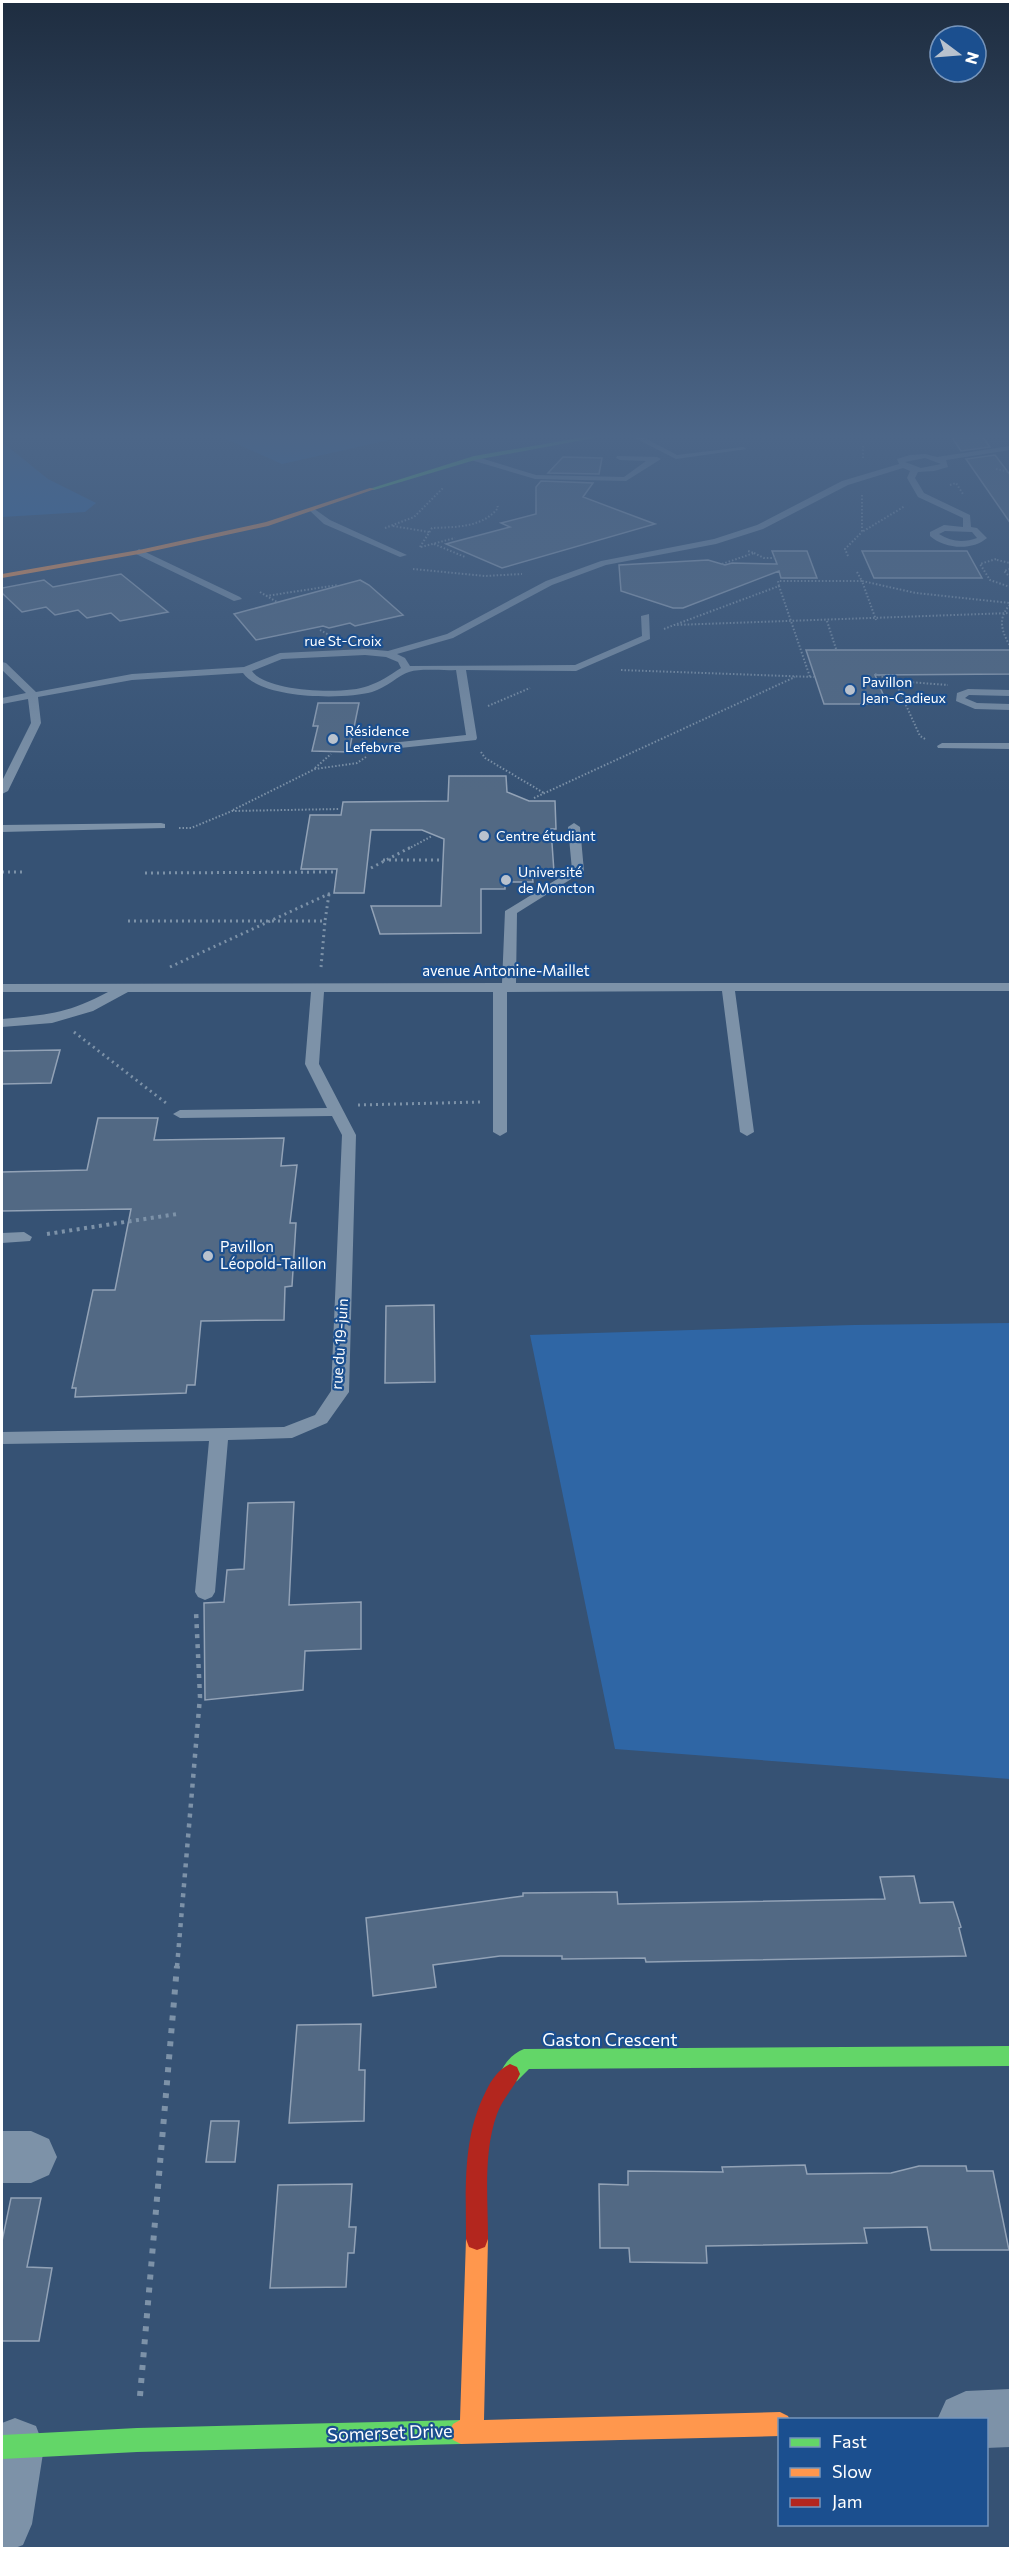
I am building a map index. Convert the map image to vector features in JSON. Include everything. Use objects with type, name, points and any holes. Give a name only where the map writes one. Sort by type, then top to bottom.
[{"type":"street","points":[[2,576],[122,555]]},
{"type":"street","name":"Gaston Crescent","points":[[472,2431],[479,2133],[496,2087],[524,2059],[1011,2055]]},
{"type":"street","points":[[988,2419],[1011,2418]]},
{"type":"street","name":"Somerset Drive","points":[[8,2447],[137,2440],[778,2424]]},
{"type":"street","points":[[2,2524],[8,2447]]},
{"type":"lane","points":[[145,555],[237,598]]},
{"type":"lane","points":[[388,654],[450,636],[557,580],[604,563],[645,555]]},
{"type":"lane","points":[[246,670],[253,680],[313,695],[338,695],[371,689],[391,681],[406,669],[576,668],[646,637],[646,616]]},
{"type":"lane","name":"rue St-Croix","points":[[2,700],[132,677],[246,670],[280,656],[358,652],[388,654],[402,660],[406,669]]},
{"type":"lane","points":[[2,665],[33,694],[36,723],[2,791]]},
{"type":"lane","points":[[381,747],[472,738],[460,667]]},
{"type":"lane","points":[[1011,693],[968,692],[960,699],[975,706],[1011,707]]},
{"type":"lane","points":[[942,746],[1011,746]]},
{"type":"lane","points":[[2,829],[165,827]]},
{"type":"lane","points":[[500,1132],[505,987],[512,910],[578,871],[574,827]]},
{"type":"lane","points":[[728,987],[747,1132]]},
{"type":"lane","name":"avenue Antonine-Maillet","points":[[2,988],[1011,987]]},
{"type":"lane","points":[[2,1023],[55,1018],[88,1008],[126,988]]},
{"type":"lane","name":"rue du 19-juin","points":[[2,1438],[286,1432],[321,1419],[340,1392],[349,1135],[312,1064],[318,988]]},
{"type":"lane","points":[[180,1114],[335,1109]]},
{"type":"lane","points":[[2,1238],[24,1237]]},
{"type":"lane","points":[[205,1592],[219,1434]]},
{"type":"path","points":[[758,555],[764,558],[775,558]]},
{"type":"path","points":[[1011,563],[997,560],[980,564],[990,580],[1011,587]]},
{"type":"path","points":[[403,568],[485,576],[541,574],[557,580]]},
{"type":"path","points":[[1011,569],[1004,571],[1011,577]]},
{"type":"path","points":[[857,572],[876,620]]},
{"type":"path","points":[[468,715],[576,668],[812,677],[778,581],[862,581],[916,593],[1011,604]]},
{"type":"path","points":[[266,596],[338,585]]},
{"type":"path","points":[[646,637],[779,586]]},
{"type":"path","points":[[260,592],[278,602]]},
{"type":"path","points":[[1011,604],[1002,614],[1001,631],[1011,646]]},
{"type":"path","points":[[674,625],[876,620],[1011,613]]},
{"type":"path","points":[[827,621],[836,649]]},
{"type":"path","points":[[875,674],[895,681],[951,685]]},
{"type":"path","points":[[534,798],[796,676]]},
{"type":"path","points":[[895,681],[920,736],[942,746]]},
{"type":"path","points":[[472,738],[485,758],[545,794]]},
{"type":"path","points":[[315,769],[357,763],[381,747]]},
{"type":"path","points":[[165,827],[190,828],[232,811],[315,769],[332,754]]},
{"type":"path","points":[[232,811],[340,809]]},
{"type":"path","points":[[371,868],[382,860],[432,836]]},
{"type":"path","points":[[382,860],[441,860]]},
{"type":"path","points":[[2,872],[22,872]]},
{"type":"path","points":[[145,873],[336,872]]},
{"type":"path","points":[[126,988],[331,893],[325,921],[318,988]]},
{"type":"path","points":[[128,921],[325,921]]},
{"type":"path","points":[[55,1018],[180,1114]]},
{"type":"path","points":[[335,1109],[501,1101]]},
{"type":"path","points":[[24,1237],[177,1215]]},
{"type":"path","points":[[137,2440],[200,1697],[196,1605],[205,1592]]},
{"type":"shaded area","points":[[1010,1323],[1010,1779],[615,1749],[530,1335],[854,1325]]},
{"type":"building","points":[[472,555],[547,555],[502,568]]},
{"type":"building","points":[[774,555],[808,555],[817,578],[781,578],[779,571],[683,608],[673,608],[621,591],[619,565],[708,560],[725,565],[732,563],[777,564]]},
{"type":"building","points":[[864,555],[969,555],[982,578],[874,578]]},
{"type":"building","points":[[121,574],[168,612],[120,621],[111,613],[87,618],[78,610],[55,615],[46,607],[22,612],[2,593],[2,588],[44,580],[53,587]]},
{"type":"building","points":[[360,580],[369,585],[403,615],[355,626],[350,623],[329,628],[323,626],[256,640],[234,614]]},
{"type":"building","name":"Pavillon Jean-Cadieux","points":[[806,650],[1011,650],[1011,674],[875,675],[887,704],[824,704]]},
{"type":"building","points":[[318,703],[359,703],[349,752],[312,751],[318,726],[313,726]]},
{"type":"building","name":"Centre étudiant","points":[[449,776],[506,776],[507,792],[529,801],[555,801],[556,829],[551,829],[554,872],[532,872],[533,882],[505,882],[505,889],[481,889],[481,933],[380,934],[371,906],[441,906],[444,839],[422,830],[371,830],[364,893],[334,893],[337,869],[301,869],[310,815],[341,815],[343,802],[448,801]]},
{"type":"building","points":[[60,1050],[51,1083],[2,1084],[2,1051]]},
{"type":"building","name":"Pavillon Léopold-Taillon","points":[[98,1118],[158,1118],[154,1140],[284,1138],[281,1166],[297,1165],[290,1223],[296,1223],[292,1286],[285,1287],[284,1320],[201,1321],[195,1385],[187,1385],[186,1393],[75,1397],[76,1388],[72,1388],[93,1290],[115,1290],[131,1209],[2,1211],[2,1172],[87,1170]]},
{"type":"building","points":[[434,1305],[435,1382],[385,1383],[386,1306]]},
{"type":"building","points":[[294,1502],[289,1605],[361,1602],[361,1649],[305,1651],[303,1690],[205,1700],[204,1603],[224,1602],[227,1570],[244,1569],[248,1503]]},
{"type":"building","points":[[914,1876],[920,1903],[953,1902],[961,1927],[959,1928],[966,1956],[646,1962],[645,1958],[562,1959],[562,1956],[500,1956],[433,1965],[436,1987],[373,1996],[366,1918],[523,1896],[523,1893],[617,1892],[618,1904],[885,1899],[880,1877]]},
{"type":"building","points":[[361,2024],[359,2070],[365,2070],[364,2121],[289,2123],[297,2025]]},
{"type":"building","points":[[211,2121],[239,2121],[235,2162],[206,2162]]},
{"type":"building","points":[[805,2165],[807,2174],[891,2173],[919,2166],[966,2166],[967,2171],[993,2171],[1009,2250],[931,2250],[927,2227],[864,2228],[867,2243],[706,2246],[707,2263],[630,2262],[629,2248],[600,2248],[599,2184],[628,2185],[628,2171],[723,2172],[722,2167]]},
{"type":"building","points":[[352,2184],[349,2227],[356,2227],[354,2253],[348,2253],[346,2287],[270,2288],[278,2185]]},
{"type":"building","points":[[11,2198],[41,2198],[27,2267],[52,2268],[39,2341],[2,2341],[2,2241]]},
{"type":"traffic: fast","points":[[510,2074],[524,2059],[1010,2056]]},
{"type":"traffic: fast","points":[[2,2447],[137,2440],[461,2432]]},
{"type":"traffic: slow","points":[[2,576],[122,555]]},
{"type":"traffic: slow","points":[[472,2431],[477,2239]]},
{"type":"traffic: slow","points":[[461,2432],[778,2424]]},
{"type":"traffic: jam","points":[[477,2239],[477,2174],[481,2130],[487,2110],[497,2091],[510,2074]]},
{"type":"place","name":"Pavillon Jean-Cadieux","points":[[850,690]]},
{"type":"place","name":"Résidence Lefebvre","points":[[333,739]]},
{"type":"place","name":"Centre étudiant","points":[[484,836]]},
{"type":"place","name":"Université de Moncton","points":[[506,880]]},
{"type":"place","name":"Pavillon Léopold-Taillon","points":[[208,1256]]}]
